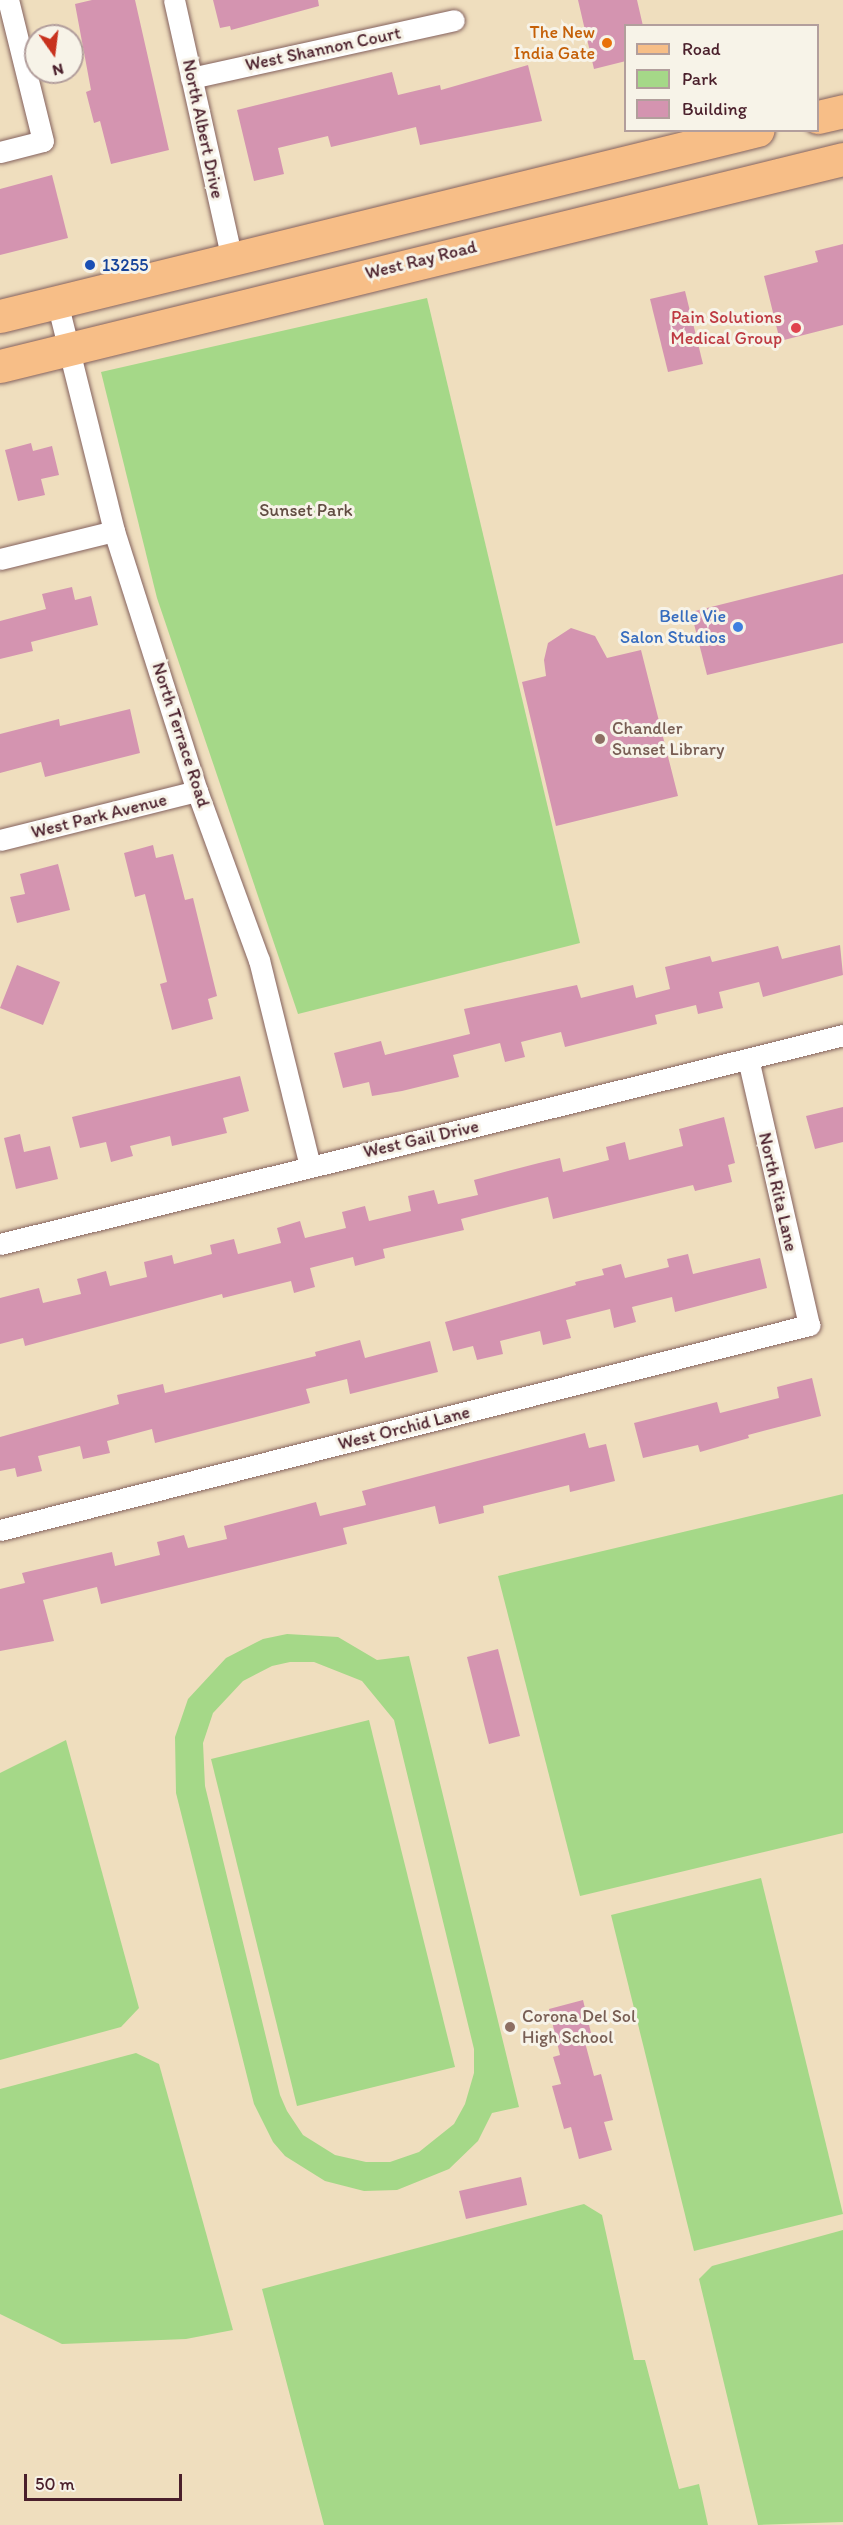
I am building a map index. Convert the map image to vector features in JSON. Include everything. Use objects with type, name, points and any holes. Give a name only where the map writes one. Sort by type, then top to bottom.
[{"type":"main road","points":[[819,117],[843,111]]},
{"type":"main road","points":[[0,316],[750,132]]},
{"type":"main road","points":[[706,143],[715,188]]},
{"type":"main road","name":"West Ray Road","points":[[0,366],[715,188],[843,159]]},
{"type":"street","points":[[0,152],[43,141],[8,0]]},
{"type":"street","name":"North Albert Drive","points":[[174,0],[232,259]]},
{"type":"street","name":"West Shannon Court","points":[[191,78],[454,20]]},
{"type":"street","name":"North Terrace Road","points":[[57,302],[114,531],[197,791],[259,960],[310,1166]]},
{"type":"street","points":[[0,559],[114,531]]},
{"type":"street","name":"West Park Avenue","points":[[0,840],[197,791]]},
{"type":"street","name":"West Gail Drive","points":[[0,1244],[843,1035]]},
{"type":"street","name":"North Rita Lane","points":[[748,1059],[809,1325]]},
{"type":"street","name":"West Orchid Lane","points":[[0,1530],[809,1325]]},
{"type":"green space","name":"Sunset Park","points":[[427,298],[580,943],[298,1014],[157,598],[101,372]]},
{"type":"green space","points":[[843,1494],[843,1833],[580,1896],[498,1576]]},
{"type":"green space","points":[[287,1634],[338,1637],[377,1660],[409,1656],[519,2107],[492,2113],[478,2141],[449,2169],[397,2190],[364,2191],[325,2181],[285,2156],[273,2142],[254,2104],[176,1793],[175,1737],[188,1699],[226,1658],[263,1639]],"holes":[[[290,1662],[314,1662],[362,1681],[394,1720],[474,2049],[474,2073],[465,2104],[454,2124],[419,2152],[390,2162],[366,2162],[335,2155],[303,2135],[287,2111],[280,2095],[205,1786],[203,1743],[213,1713],[243,1681],[272,1666]]]},
{"type":"green space","points":[[369,1720],[455,2067],[297,2106],[211,1759]]},
{"type":"green space","points":[[66,1740],[139,2008],[121,2027],[0,2060],[0,1773]]},
{"type":"green space","points":[[761,1878],[843,2214],[694,2251],[611,1915]]},
{"type":"green space","points":[[136,2053],[159,2064],[233,2330],[186,2339],[62,2344],[0,2314],[0,2089]]},
{"type":"green space","points":[[584,2204],[602,2215],[634,2360],[645,2360],[679,2489],[699,2484],[708,2525],[324,2525],[262,2289]]},
{"type":"green space","points":[[843,2230],[843,2522],[758,2525],[699,2279],[712,2266]]},
{"type":"building","points":[[92,0],[135,0],[169,150],[111,164],[100,121],[94,123],[86,92],[91,90],[84,52],[84,24],[79,24],[75,4]]},
{"type":"building","points":[[213,0],[318,0],[319,6],[231,30],[230,26],[220,28]]},
{"type":"building","name":"The New India Gate","points":[[578,0],[637,0],[643,24],[624,24],[624,62],[594,69]]},
{"type":"building","points":[[528,65],[542,121],[420,145],[416,127],[331,147],[328,136],[278,148],[284,174],[254,181],[237,110],[392,72],[398,95],[440,85],[441,90]]},
{"type":"building","points":[[52,175],[68,238],[0,255],[0,189]]},
{"type":"building","points":[[843,244],[843,325],[780,341],[764,276],[818,262],[815,251]]},
{"type":"building","points":[[685,291],[703,364],[668,372],[650,299]]},
{"type":"building","points":[[31,443],[33,451],[52,446],[59,475],[41,479],[45,495],[18,501],[5,450]]},
{"type":"building","points":[[843,574],[843,643],[707,675],[691,612]]},
{"type":"building","points":[[72,587],[75,600],[91,596],[98,625],[31,642],[33,651],[0,659],[0,621],[46,609],[42,594]]},
{"type":"building","name":"Chandler Sunset Library","points":[[571,628],[595,636],[607,658],[641,650],[678,796],[556,826],[522,682],[546,676],[544,660],[548,643]]},
{"type":"building","points":[[130,709],[140,753],[45,777],[41,762],[0,773],[0,734],[59,719],[60,726]]},
{"type":"building","points":[[153,845],[156,858],[173,854],[185,900],[193,898],[217,996],[208,999],[213,1019],[172,1030],[160,984],[167,982],[145,894],[135,897],[124,853]]},
{"type":"building","points":[[58,864],[70,910],[17,923],[10,897],[25,894],[20,874]]},
{"type":"building","points":[[840,945],[843,975],[763,997],[759,982],[719,992],[723,1008],[698,1014],[696,1005],[655,1015],[657,1024],[565,1047],[561,1032],[521,1042],[525,1057],[505,1062],[500,1043],[453,1055],[459,1077],[402,1091],[372,1096],[369,1082],[343,1088],[334,1053],[381,1041],[385,1055],[470,1034],[464,1009],[577,985],[581,998],[633,985],[636,998],[670,989],[665,967],[710,956],[712,962],[778,946],[782,959]]},
{"type":"building","points":[[17,965],[60,982],[43,1025],[0,1008]]},
{"type":"building","points":[[240,1076],[249,1111],[223,1118],[227,1133],[172,1146],[170,1136],[130,1146],[133,1156],[111,1162],[106,1142],[80,1148],[72,1117]]},
{"type":"building","points":[[843,1107],[843,1142],[815,1149],[806,1116]]},
{"type":"building","points":[[724,1117],[735,1163],[728,1165],[732,1182],[695,1191],[693,1185],[553,1219],[548,1197],[461,1219],[464,1230],[383,1249],[385,1258],[355,1266],[353,1257],[310,1268],[315,1287],[294,1293],[291,1281],[223,1298],[222,1294],[25,1346],[23,1338],[0,1344],[0,1298],[39,1288],[43,1303],[81,1294],[77,1279],[106,1271],[110,1286],[147,1277],[144,1262],[172,1255],[174,1264],[212,1254],[210,1245],[234,1239],[238,1254],[281,1243],[277,1228],[300,1221],[305,1238],[346,1228],[342,1212],[365,1206],[369,1221],[411,1211],[408,1196],[434,1190],[438,1204],[478,1195],[474,1180],[560,1158],[563,1172],[609,1160],[606,1147],[625,1142],[629,1160],[683,1146],[679,1129]]},
{"type":"building","points":[[20,1134],[24,1152],[50,1146],[58,1179],[16,1189],[4,1138]]},
{"type":"building","points":[[688,1254],[693,1274],[760,1258],[767,1288],[675,1312],[672,1297],[632,1307],[636,1322],[614,1328],[610,1309],[566,1320],[571,1338],[543,1345],[540,1331],[500,1341],[503,1354],[477,1360],[473,1346],[453,1351],[445,1322],[576,1285],[575,1282],[604,1275],[602,1269],[621,1264],[625,1278],[669,1267],[667,1259]]},
{"type":"building","points":[[360,1340],[365,1358],[430,1341],[438,1372],[350,1394],[347,1379],[306,1389],[310,1403],[155,1443],[152,1429],[107,1441],[110,1453],[83,1459],[80,1446],[38,1456],[42,1471],[17,1477],[15,1468],[0,1471],[0,1437],[119,1404],[117,1395],[163,1384],[165,1393],[316,1356],[315,1352]]},
{"type":"building","points":[[812,1378],[821,1416],[748,1435],[749,1438],[700,1452],[698,1445],[643,1458],[634,1423],[717,1402],[720,1413],[779,1398],[777,1387]]},
{"type":"building","points":[[585,1433],[589,1448],[606,1444],[615,1481],[570,1492],[569,1485],[483,1506],[484,1513],[439,1524],[435,1506],[343,1528],[347,1544],[101,1604],[97,1587],[43,1600],[54,1641],[0,1651],[0,1589],[25,1583],[22,1573],[112,1552],[115,1566],[160,1555],[157,1542],[184,1535],[188,1548],[227,1539],[224,1526],[316,1502],[320,1516],[366,1505],[362,1491]]},
{"type":"building","points":[[498,1649],[520,1736],[489,1744],[467,1657]]},
{"type":"building","points":[[583,2000],[591,2033],[583,2035],[594,2076],[601,2074],[613,2120],[604,2122],[612,2150],[579,2159],[571,2127],[564,2129],[552,2086],[561,2084],[553,2057],[560,2055],[549,2009]]},
{"type":"building","points":[[521,2177],[527,2205],[466,2219],[459,2191]]},
{"type":"place","name":"The New India Gate","points":[[607,43]]},
{"type":"place","name":"13255","points":[[90,265]]},
{"type":"place","name":"Pain Solutions Medical Group","points":[[796,328]]},
{"type":"place","name":"Belle Vie Salon Studios","points":[[738,627]]},
{"type":"place","name":"Chandler Sunset Library","points":[[600,739]]},
{"type":"place","name":"Corona Del Sol High School","points":[[510,2027]]}]
